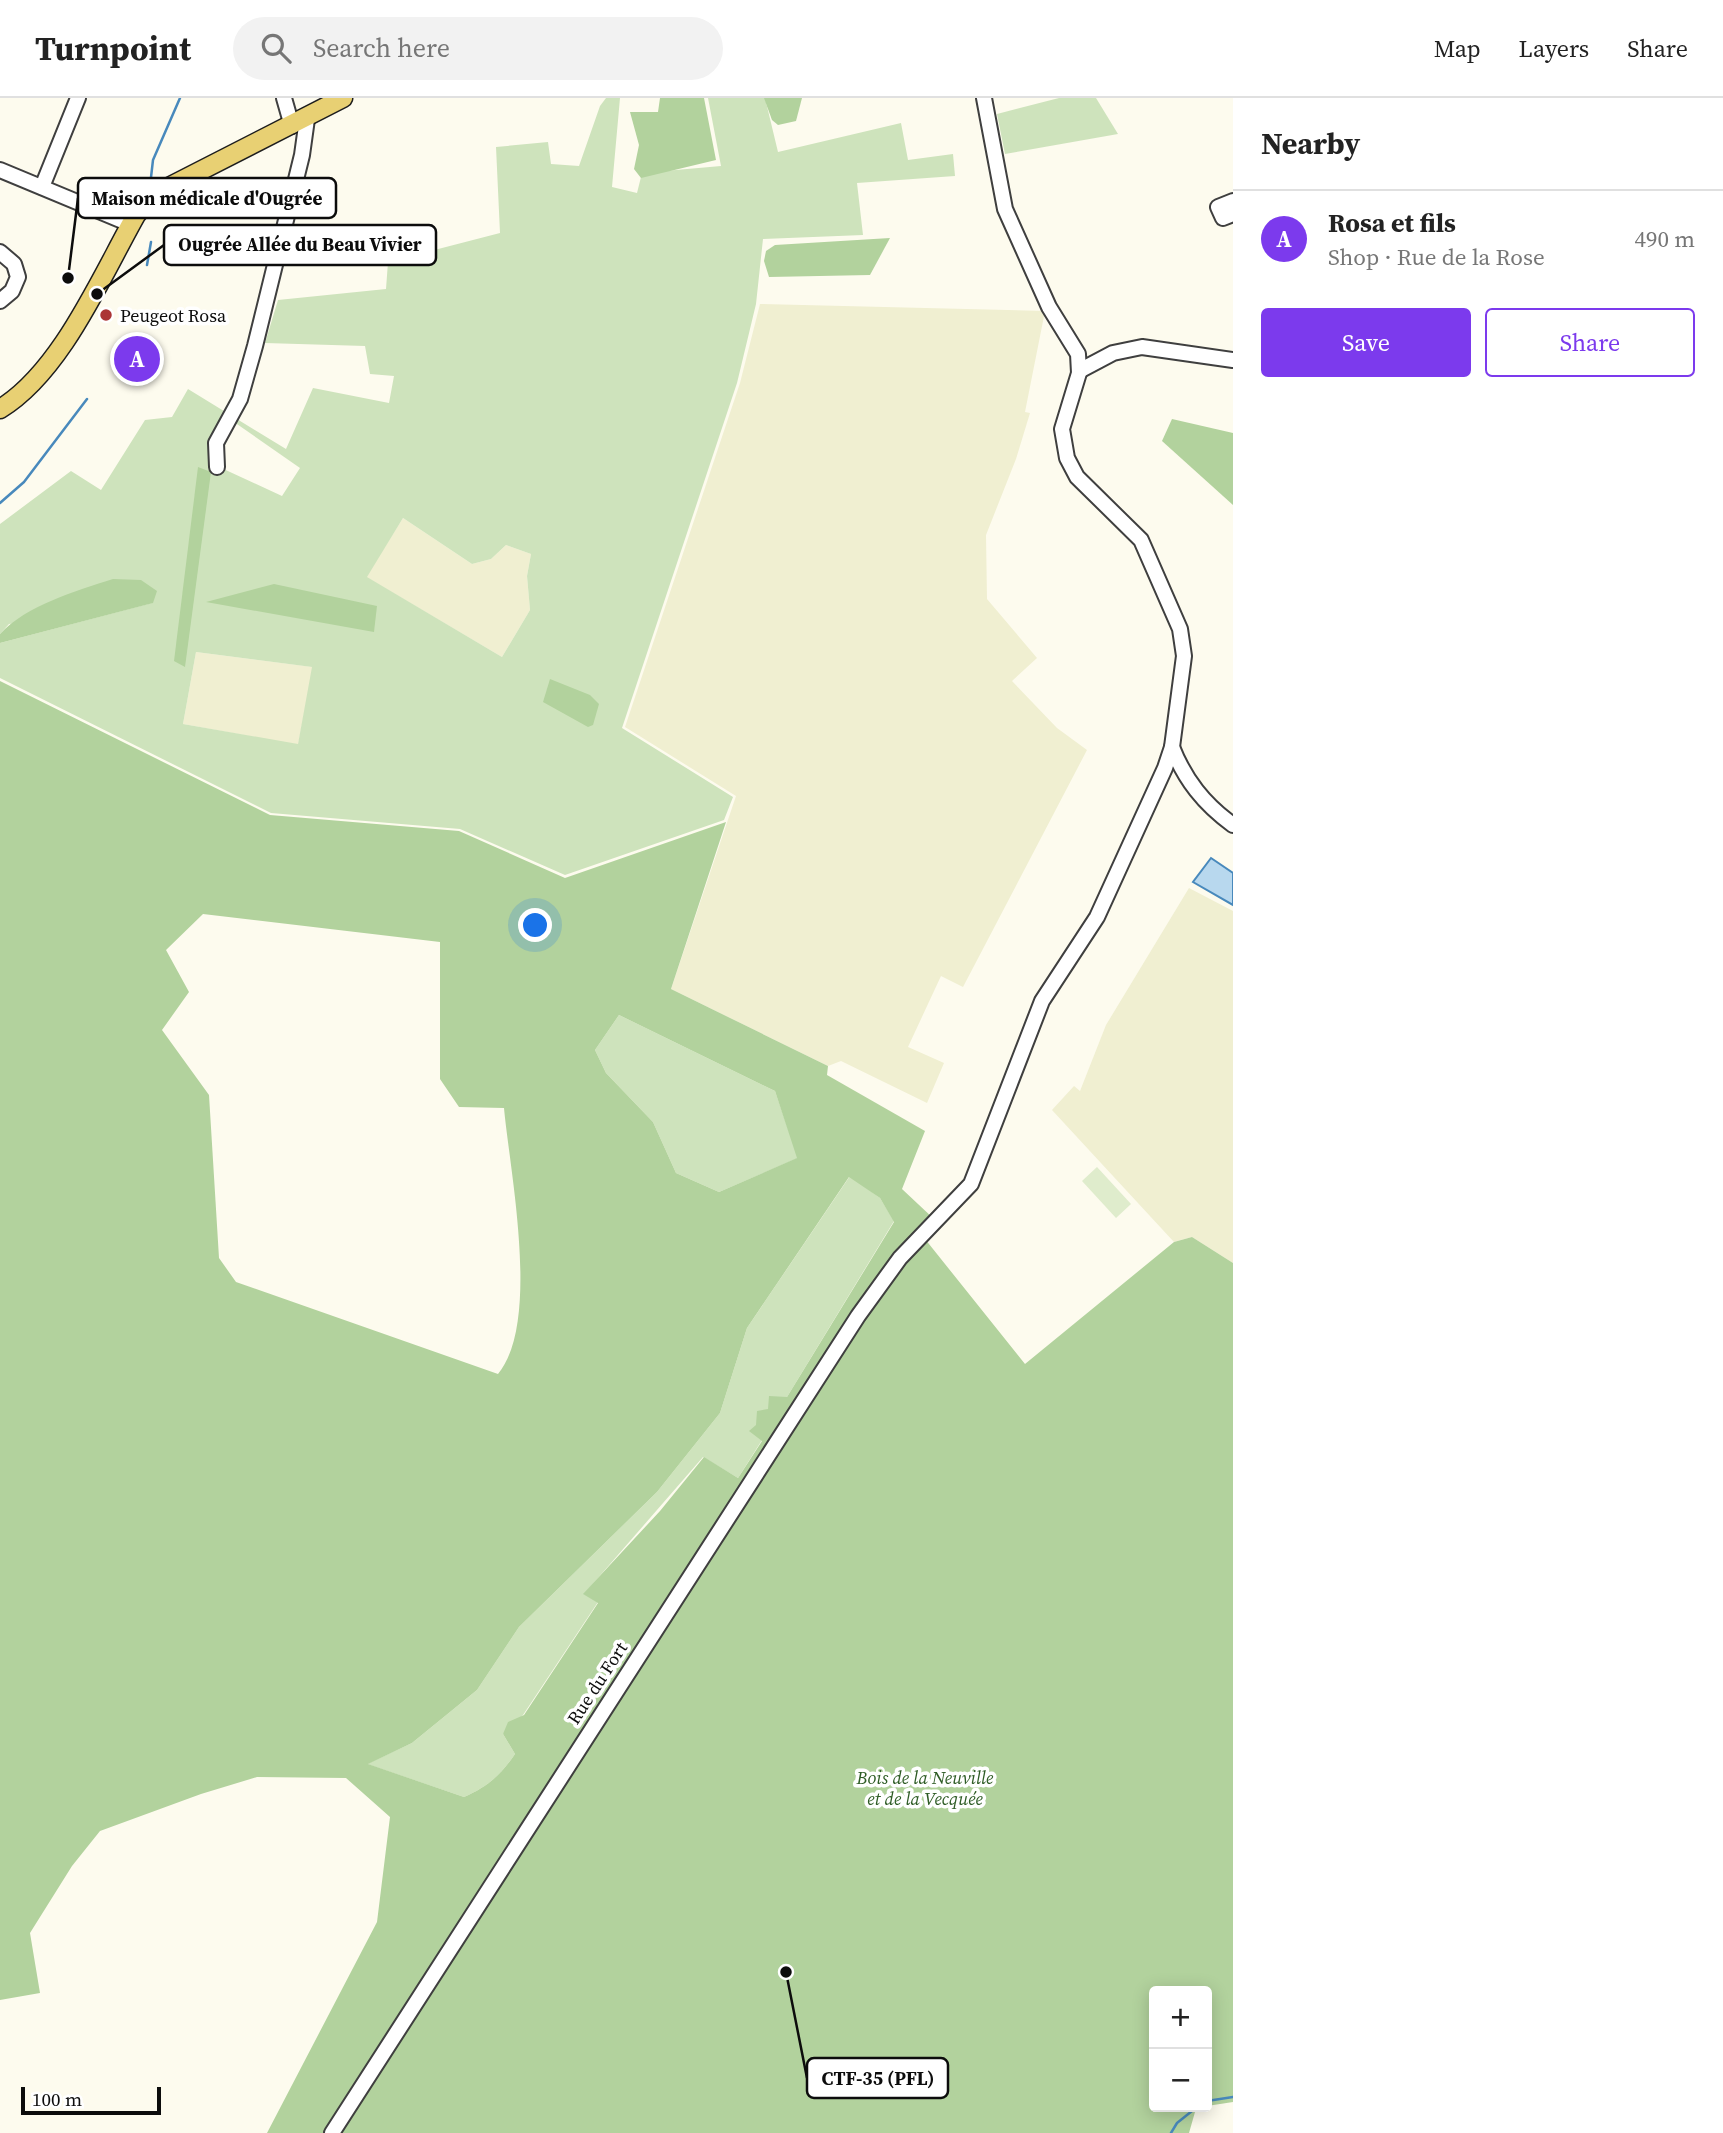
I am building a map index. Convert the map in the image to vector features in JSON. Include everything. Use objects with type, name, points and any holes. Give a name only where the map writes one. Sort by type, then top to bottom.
[{"type":"main road","points":[[0,409],[29,389],[52,362],[130,224],[153,195],[342,98]]},
{"type":"street","points":[[42,187],[78,98]]},
{"type":"street","points":[[217,467],[216,443],[240,399],[307,134],[284,98]]},
{"type":"street","points":[[984,98],[1005,209],[1049,307],[1076,352],[1079,371],[1089,368],[1099,359],[1142,347],[1233,360]]},
{"type":"street","points":[[0,170],[130,224]]},
{"type":"street","points":[[1233,201],[1217,207],[1223,219],[1233,214]]},
{"type":"street","points":[[0,251],[14,264],[18,277],[12,290],[0,301]]},
{"type":"street","points":[[1076,352],[1099,359]]},
{"type":"street","name":"Rue du Fort","points":[[332,2133],[858,1315],[900,1258],[971,1184],[1042,1001],[1097,917],[1158,787],[1172,747],[1184,656],[1183,638],[1141,540],[1077,477],[1067,458],[1062,439],[1064,419],[1079,371]]},
{"type":"street","points":[[1172,747],[1190,784],[1212,808],[1233,825]]},
{"type":"street","points":[[1158,787],[1174,779],[1190,784]]},
{"type":"green space","points":[[606,98],[620,98],[612,187],[637,193],[642,173],[721,166],[708,98],[765,98],[778,152],[901,123],[908,160],[953,154],[955,176],[857,183],[863,235],[763,239],[756,304],[737,383],[622,728],[733,797],[724,820],[565,875],[460,829],[271,813],[0,678],[0,643],[152,603],[9,624],[0,634],[0,524],[71,471],[101,490],[145,420],[172,417],[188,389],[286,449],[313,388],[389,403],[394,376],[370,374],[365,346],[265,343],[278,300],[386,289],[388,262],[500,233],[496,147],[548,142],[551,164],[579,166],[600,106]],"holes":[[[234,422],[300,468],[282,496],[217,466]],[[403,518],[472,564],[491,559],[506,545],[531,554],[527,576],[530,610],[502,657],[367,577]],[[196,652],[312,667],[298,744],[183,724]]]},
{"type":"green space","points":[[660,98],[704,98],[716,160],[641,178],[634,169],[639,145],[630,112],[658,112]]},
{"type":"green space","points":[[764,98],[802,98],[796,121],[778,125],[772,120]]},
{"type":"green space","points":[[1059,98],[1096,98],[1118,134],[1005,154],[997,114]]},
{"type":"green space","points":[[890,238],[870,275],[769,277],[764,261],[766,251],[775,245]]},
{"type":"green space","points":[[760,304],[1045,311],[1025,412],[1030,413],[1016,459],[986,535],[987,599],[1037,658],[1012,681],[1057,728],[1087,750],[963,987],[941,976],[908,1047],[944,1063],[927,1103],[841,1061],[828,1066],[671,989],[736,796],[625,727],[740,383]]},
{"type":"green space","points":[[1172,419],[1233,433],[1233,505],[1162,441]]},
{"type":"green space","points":[[198,467],[211,472],[185,667],[174,661]]},
{"type":"green space","points":[[403,518],[472,564],[491,559],[506,545],[531,554],[527,576],[530,610],[502,657],[366,577]]},
{"type":"green space","points":[[113,579],[141,580],[157,591],[153,603],[0,643],[0,634],[38,607]]},
{"type":"green space","points":[[274,584],[377,606],[374,632],[206,602]]},
{"type":"green space","points":[[196,652],[313,667],[298,745],[183,724]]},
{"type":"green space","points":[[550,679],[590,695],[599,704],[593,725],[588,727],[543,702]]},
{"type":"green space","points":[[0,681],[270,815],[459,831],[565,878],[726,822],[671,989],[828,1066],[827,1075],[925,1131],[902,1189],[934,1219],[896,1256],[326,2133],[267,2133],[377,1922],[390,1817],[346,1778],[257,1777],[201,1794],[100,1831],[72,1866],[30,1933],[40,1993],[0,2000]],"holes":[[[203,914],[440,942],[440,1079],[459,1107],[504,1108],[516,1207],[520,1284],[518,1320],[511,1350],[498,1374],[236,1282],[219,1258],[209,1095],[162,1030],[189,992],[166,950]],[[619,1015],[775,1091],[797,1158],[719,1192],[676,1173],[653,1122],[606,1073],[595,1050]],[[849,1177],[880,1198],[894,1222],[787,1397],[769,1396],[768,1409],[757,1411],[756,1425],[749,1431],[762,1441],[738,1478],[704,1457],[660,1511],[583,1594],[598,1603],[524,1715],[508,1722],[503,1734],[515,1754],[504,1768],[487,1785],[464,1797],[368,1764],[412,1743],[477,1690],[519,1627],[657,1492],[720,1413],[747,1328]]]},
{"type":"green space","points":[[1189,888],[1233,911],[1233,1263],[1192,1237],[1174,1242],[1052,1110],[1074,1086],[1080,1091],[1106,1025]]},
{"type":"green space","points":[[619,1015],[775,1091],[798,1158],[719,1192],[676,1173],[653,1122],[606,1073],[595,1050]]},
{"type":"green space","points":[[1097,1167],[1131,1204],[1116,1218],[1082,1181]]},
{"type":"green space","points":[[850,1176],[880,1198],[894,1221],[787,1397],[768,1409],[762,1440],[738,1478],[703,1457],[584,1594],[598,1602],[523,1715],[503,1734],[515,1754],[504,1768],[487,1785],[464,1797],[367,1764],[412,1743],[477,1690],[519,1627],[657,1492],[720,1413],[747,1328]]},
{"type":"green space","name":"Bois de la Neuville et de la Vecquée","points":[[1192,1237],[1233,1263],[1233,2102],[1212,2105],[1212,1986],[1149,1986],[1149,2112],[1195,2112],[1189,2133],[339,2133],[873,1300],[925,1239],[1025,1364],[1174,1242]]},
{"type":"water","points":[[1211,858],[1233,873],[1233,905],[1193,882]]},
{"type":"waterway","points":[[150,186],[153,160],[180,98]]},
{"type":"waterway","points":[[147,265],[151,242]]},
{"type":"waterway","points":[[0,503],[24,482],[87,399]]},
{"type":"waterway","points":[[1212,2100],[1233,2097]]},
{"type":"waterway","points":[[1171,2133],[1177,2123],[1191,2112]]},
{"type":"place","name":"Maison médicale d'Ougrée","points":[[68,278]]},
{"type":"place","name":"Ougrée Allée du Beau Vivier","points":[[97,294]]},
{"type":"place","name":"Peugeot Rosa","points":[[106,315]]},
{"type":"place","name":"Rosa et fils","points":[[137,359]]},
{"type":"place","name":"CTF-35 (PFL)","points":[[786,1972]]}]
